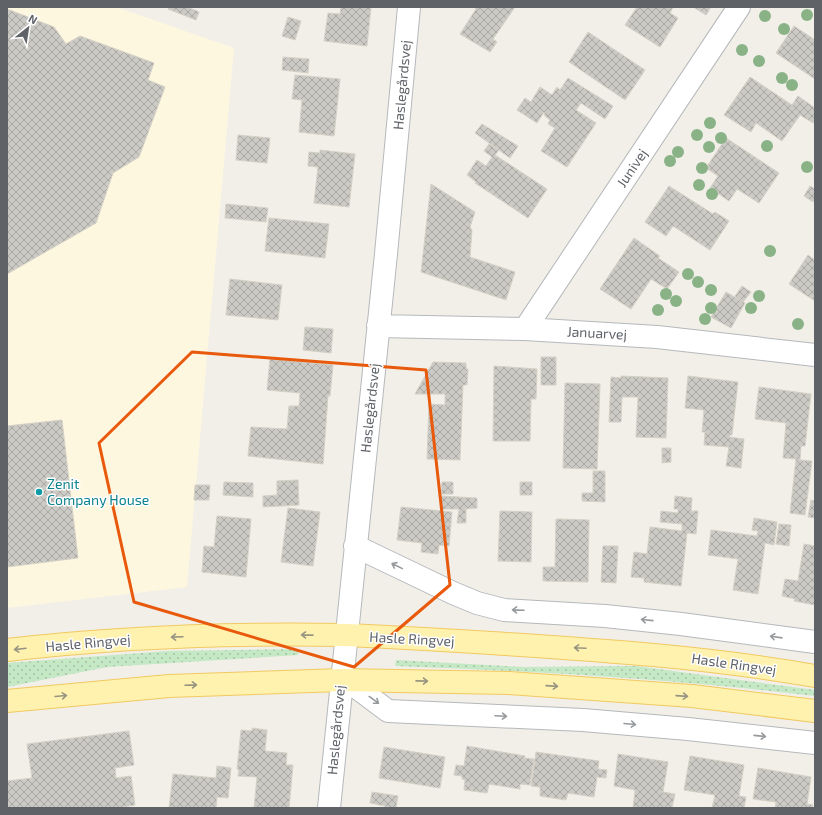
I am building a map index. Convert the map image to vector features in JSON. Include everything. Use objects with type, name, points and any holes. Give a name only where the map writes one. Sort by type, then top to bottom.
[{"type":"main road","name":"Hasle Ringvej","points":[[7,650],[137,639],[246,635],[346,635],[619,651],[695,658],[815,676]]},
{"type":"main road","points":[[7,702],[169,686],[341,680],[509,682],[692,696],[815,711]]},
{"type":"street","name":"Haslegårdsvej","points":[[329,808],[410,7]]},
{"type":"street","name":"Junivej","points":[[525,329],[739,7]]},
{"type":"street","name":"Januarvej","points":[[378,326],[525,329],[657,337],[815,356]]},
{"type":"street","points":[[355,546],[453,593],[477,603],[504,610],[650,620],[815,642]]},
{"type":"street","points":[[341,680],[352,684],[388,710],[583,720],[688,729],[815,743]]},
{"type":"highlighted area","points":[[192,352],[426,370],[450,585],[354,667],[134,602],[99,443]]},
{"type":"shaded area","points":[[7,7],[116,7],[234,48],[187,587],[7,608]]},
{"type":"green space","points":[[299,649],[298,655],[107,667],[7,687],[7,663],[168,651]]},
{"type":"green space","points":[[396,660],[524,667],[636,666],[815,690],[815,696],[605,676],[395,666]]},
{"type":"building","points":[[169,7],[187,7],[199,12],[196,20],[168,9]]},
{"type":"building","points":[[341,7],[371,7],[367,46],[324,41],[328,13],[340,14]]},
{"type":"building","points":[[474,7],[515,7],[493,39],[497,42],[490,52],[460,34],[476,9]]},
{"type":"building","points":[[637,7],[673,7],[670,13],[678,18],[660,47],[625,25]]},
{"type":"building","points":[[693,7],[711,7],[706,15]]},
{"type":"building","points":[[7,9],[54,27],[66,44],[80,36],[154,63],[148,80],[165,87],[139,157],[113,173],[96,223],[7,274]]},
{"type":"building","points":[[288,17],[301,21],[295,40],[282,36]]},
{"type":"building","points":[[794,26],[815,40],[815,79],[776,53]]},
{"type":"building","points":[[588,32],[645,70],[625,100],[569,62]]},
{"type":"building","points":[[283,57],[309,59],[308,73],[282,70]]},
{"type":"building","points":[[295,75],[340,79],[334,136],[299,132],[302,100],[292,99]]},
{"type":"building","points":[[750,77],[792,105],[798,96],[815,108],[815,120],[813,123],[800,115],[782,141],[756,123],[751,132],[724,115]]},
{"type":"building","points":[[568,78],[613,106],[605,119],[581,103],[576,110],[596,123],[567,167],[541,151],[555,128],[548,124],[550,120],[545,116],[544,112],[537,123],[517,110],[525,98],[531,102],[540,87],[552,95],[557,87],[560,90]]},
{"type":"building","points":[[482,124],[518,146],[510,158],[475,133]]},
{"type":"building","points":[[238,135],[270,138],[267,163],[236,160]]},
{"type":"building","points":[[726,138],[779,173],[759,203],[737,189],[729,201],[710,188],[718,176],[706,168]]},
{"type":"building","points":[[489,144],[499,150],[495,155],[547,189],[528,218],[475,183],[476,182],[467,175],[477,160],[486,166],[492,157],[484,151]]},
{"type":"building","points":[[320,150],[355,154],[349,207],[314,203],[318,167],[308,166],[309,152],[320,153]]},
{"type":"building","points":[[431,184],[475,212],[470,227],[472,230],[470,257],[515,272],[506,300],[421,272]]},
{"type":"building","points":[[669,186],[713,214],[715,212],[729,221],[710,250],[673,226],[666,236],[645,222]]},
{"type":"building","points":[[810,186],[815,189],[815,198],[813,202],[804,196]]},
{"type":"building","points":[[226,204],[268,208],[266,222],[225,218]]},
{"type":"building","points":[[269,218],[329,224],[325,258],[265,251]]},
{"type":"building","points":[[634,238],[660,256],[658,258],[679,272],[667,289],[651,279],[631,309],[600,289]]},
{"type":"building","points":[[808,255],[815,260],[815,301],[789,284]]},
{"type":"building","points":[[230,279],[282,285],[278,320],[226,315]]},
{"type":"building","points":[[742,286],[751,292],[743,302],[735,296]]},
{"type":"building","points":[[726,292],[745,303],[731,328],[711,317]]},
{"type":"building","points":[[305,327],[333,329],[331,353],[303,350]]},
{"type":"building","points":[[541,357],[556,357],[556,385],[541,385]]},
{"type":"building","points":[[270,359],[333,365],[330,396],[328,396],[323,464],[248,456],[251,427],[287,429],[289,406],[299,406],[300,393],[267,390]]},
{"type":"building","points":[[433,362],[466,363],[466,369],[468,369],[467,385],[463,385],[460,460],[427,459],[429,404],[445,405],[445,394],[415,394]]},
{"type":"building","points":[[494,366],[537,369],[536,399],[531,399],[530,441],[493,441]]},
{"type":"building","points":[[621,376],[668,378],[666,438],[636,437],[638,397],[622,397],[621,422],[609,422],[611,377],[621,378]]},
{"type":"building","points":[[688,376],[738,382],[732,435],[729,437],[744,439],[741,468],[726,466],[729,447],[704,445],[705,432],[702,432],[704,410],[685,408]]},
{"type":"building","points":[[565,383],[600,384],[597,469],[563,468]]},
{"type":"building","points":[[759,387],[811,394],[805,446],[801,446],[800,460],[812,461],[805,515],[790,513],[796,459],[783,458],[786,423],[755,419]]},
{"type":"building","name":"Zenit Company House","points":[[62,420],[78,558],[7,567],[7,426]]},
{"type":"building","points":[[662,448],[671,448],[671,462],[662,463]]},
{"type":"building","points":[[593,471],[605,471],[605,502],[582,501],[582,493],[593,493]]},
{"type":"building","points":[[298,480],[299,505],[263,507],[263,496],[277,495],[277,481]]},
{"type":"building","points":[[224,482],[253,483],[253,497],[223,495]]},
{"type":"building","points":[[442,482],[453,482],[453,494],[441,494]]},
{"type":"building","points":[[520,482],[532,482],[532,495],[520,495]]},
{"type":"building","points":[[195,485],[210,485],[209,500],[194,500]]},
{"type":"building","points":[[441,496],[477,498],[477,508],[466,509],[466,523],[457,523],[459,509],[441,509]]},
{"type":"building","points":[[675,496],[692,498],[691,511],[698,511],[696,534],[687,533],[681,586],[644,582],[644,578],[631,577],[634,552],[647,554],[650,527],[682,531],[682,524],[660,522],[661,511],[678,513],[678,509],[674,509]]},
{"type":"building","points":[[811,500],[815,501],[815,518],[808,517]]},
{"type":"building","points":[[401,507],[452,512],[449,546],[439,545],[438,554],[421,552],[422,543],[397,540]]},
{"type":"building","points":[[288,508],[320,512],[313,566],[281,562]]},
{"type":"building","points":[[500,511],[532,512],[531,562],[498,561]]},
{"type":"building","points":[[217,516],[251,519],[246,577],[202,572],[204,546],[214,547]]},
{"type":"building","points":[[754,518],[777,522],[774,545],[765,543],[758,594],[733,590],[738,559],[708,555],[711,530],[757,536],[758,531],[752,530]]},
{"type":"building","points":[[556,519],[589,520],[588,582],[543,581],[543,567],[555,567]]},
{"type":"building","points":[[779,524],[791,525],[789,546],[776,544]]},
{"type":"building","points":[[804,544],[815,546],[815,605],[794,601],[795,599],[782,596],[785,579],[798,581]]},
{"type":"building","points":[[603,546],[618,546],[616,583],[601,582]]},
{"type":"building","points":[[252,728],[267,730],[265,751],[287,753],[286,765],[293,765],[289,808],[254,808],[257,777],[238,776],[239,770],[237,769],[241,730],[252,731]]},
{"type":"building","points":[[129,731],[134,765],[115,768],[116,778],[131,776],[135,805],[118,808],[7,808],[7,781],[32,778],[27,744]]},
{"type":"building","points":[[467,746],[525,756],[524,758],[534,759],[530,785],[520,784],[520,789],[489,784],[487,793],[464,790],[465,780],[462,779],[462,776],[454,775],[456,765],[464,766]]},
{"type":"building","points":[[384,747],[445,757],[440,788],[379,778]]},
{"type":"building","points":[[536,752],[599,761],[598,769],[607,770],[606,778],[597,777],[594,797],[568,793],[566,800],[540,796],[540,787],[531,786]]},
{"type":"building","points":[[618,754],[668,762],[663,792],[675,794],[672,808],[633,808],[635,790],[614,786]]},
{"type":"building","points":[[690,756],[744,765],[739,796],[746,797],[744,808],[712,808],[715,795],[684,790]]},
{"type":"building","points":[[217,766],[231,768],[228,798],[217,797],[216,808],[169,808],[173,774],[216,778]]},
{"type":"building","points":[[758,768],[811,777],[807,804],[813,805],[812,808],[775,808],[776,802],[753,799]]},
{"type":"building","points":[[372,792],[398,796],[396,808],[385,808],[385,806],[370,803]]},
{"type":"place","name":"Zenit Company House","points":[[39,492]]}]
